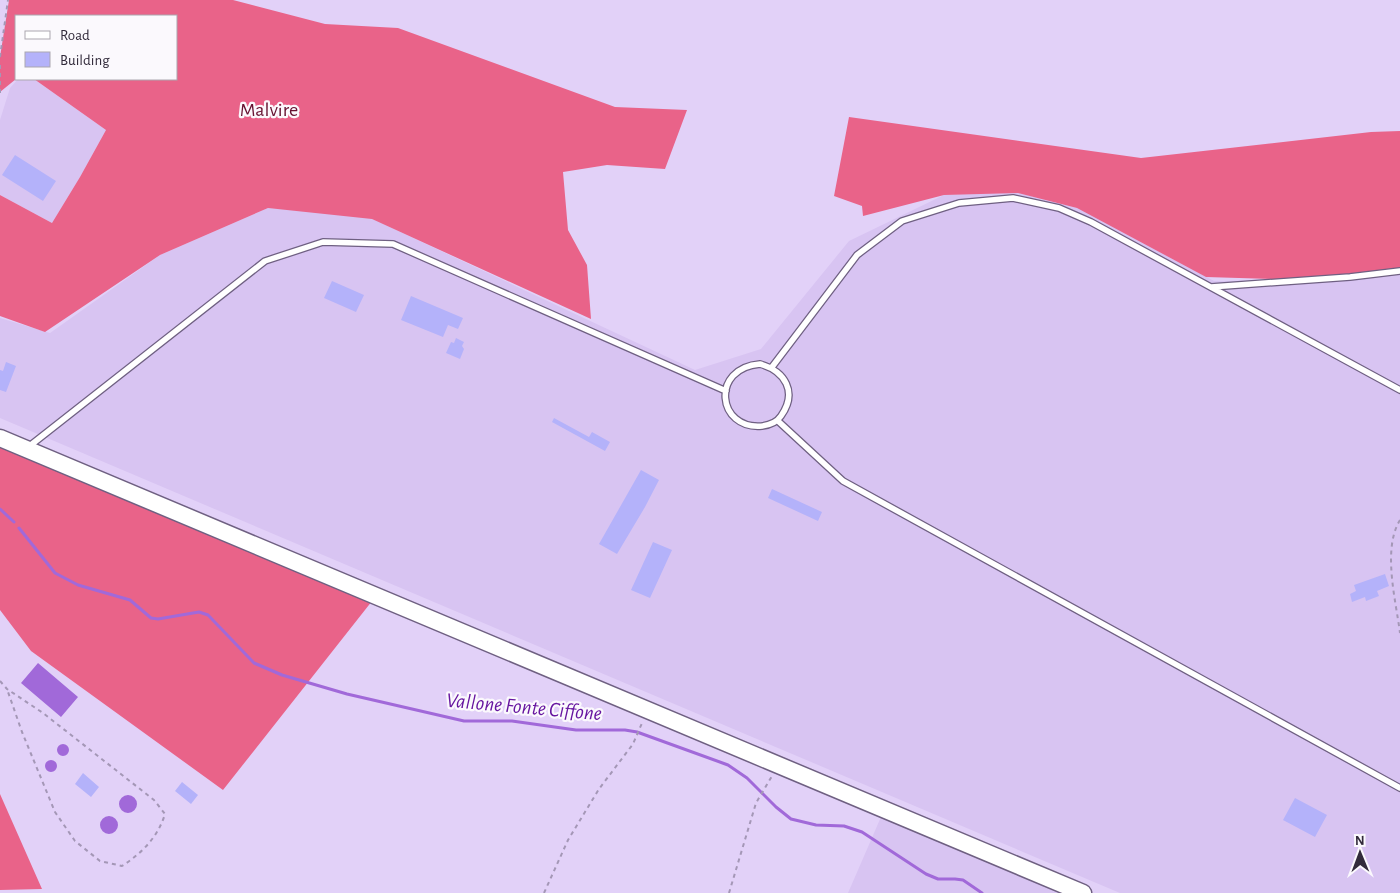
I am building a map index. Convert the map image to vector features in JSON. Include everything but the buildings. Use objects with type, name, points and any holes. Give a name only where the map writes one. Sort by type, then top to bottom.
[{"type":"main road","points":[[0,438],[1083,893]]},
{"type":"lane","points":[[772,367],[857,255],[902,221],[959,203],[1013,198],[1059,208],[1091,222],[1400,390]]},
{"type":"lane","points":[[26,449],[264,261],[323,242],[393,244],[726,390]]},
{"type":"lane","points":[[1211,287],[1350,277],[1400,271]]},
{"type":"lane","points":[[748,364],[772,367],[782,375],[788,386],[789,398],[785,411],[778,421],[766,426],[753,427],[741,423],[731,414],[726,403],[726,390],[729,379],[737,370],[748,364]]},
{"type":"lane","points":[[778,421],[843,482],[1400,788]]},
{"type":"path","points":[[0,57],[8,0]]},
{"type":"path","points":[[0,65],[0,95]]},
{"type":"path","points":[[1400,520],[1395,528],[1391,547],[1400,633]]},
{"type":"path","points":[[0,681],[7,689],[50,719],[154,800],[165,814],[161,828],[138,855],[122,866],[100,862],[75,841],[55,812],[22,732],[7,689]]},
{"type":"path","points":[[544,893],[568,840],[599,789],[633,744],[641,726]]},
{"type":"path","points":[[729,893],[758,800],[776,765]]},
{"type":"shaded area","points":[[17,80],[35,80],[106,130],[52,223],[0,195],[0,120],[10,88]]},
{"type":"shaded area","points":[[1012,191],[1077,208],[1214,281],[1307,280],[1400,271],[1400,893],[1120,893],[0,418],[0,318],[50,333],[160,255],[268,208],[362,214],[695,370],[761,349],[849,241],[944,195]]},
{"type":"shaded area","points":[[38,663],[78,697],[61,717],[21,683]]},
{"type":"shaded area","points":[[65,744],[68,745],[68,755],[61,756],[58,755],[57,748],[58,745]]},
{"type":"shaded area","points":[[53,760],[56,761],[56,771],[49,772],[46,771],[45,764],[46,761]]},
{"type":"shaded area","points":[[128,795],[134,798],[137,804],[134,810],[128,813],[122,810],[119,804],[122,798]]},
{"type":"shaded area","points":[[884,810],[1083,893],[848,893]]},
{"type":"shaded area","points":[[109,816],[115,819],[118,825],[115,831],[109,834],[103,831],[100,825],[103,819]]},
{"type":"green space","name":"Malvire","points":[[9,0],[233,0],[325,24],[398,28],[615,107],[687,110],[665,169],[607,165],[563,172],[568,230],[587,265],[591,319],[372,219],[268,208],[160,255],[45,332],[0,316],[0,195],[52,223],[106,130],[35,80],[178,80],[178,15],[15,15],[15,80],[0,92],[0,57]]},
{"type":"green space","points":[[849,117],[1141,158],[1371,132],[1400,131],[1400,271],[1307,280],[1206,277],[1077,208],[1018,193],[944,195],[863,216],[862,206],[834,196]]},
{"type":"green space","points":[[0,443],[376,596],[223,790],[31,651],[0,610]]},
{"type":"green space","points":[[0,794],[42,889],[0,890]]},
{"type":"waterway","name":"Vallone Fonte Ciffone","points":[[0,509],[14,522]]},
{"type":"waterway","name":"Vallone Fonte Ciffone","points":[[19,528],[55,573],[78,585],[130,600],[151,618],[158,619],[199,612],[208,615],[254,663],[282,675],[347,694],[464,721],[512,721],[576,730],[625,730],[637,732],[728,765],[747,778],[791,819],[816,825],[844,826],[862,832],[926,874],[938,879],[963,880],[982,893]]}]
